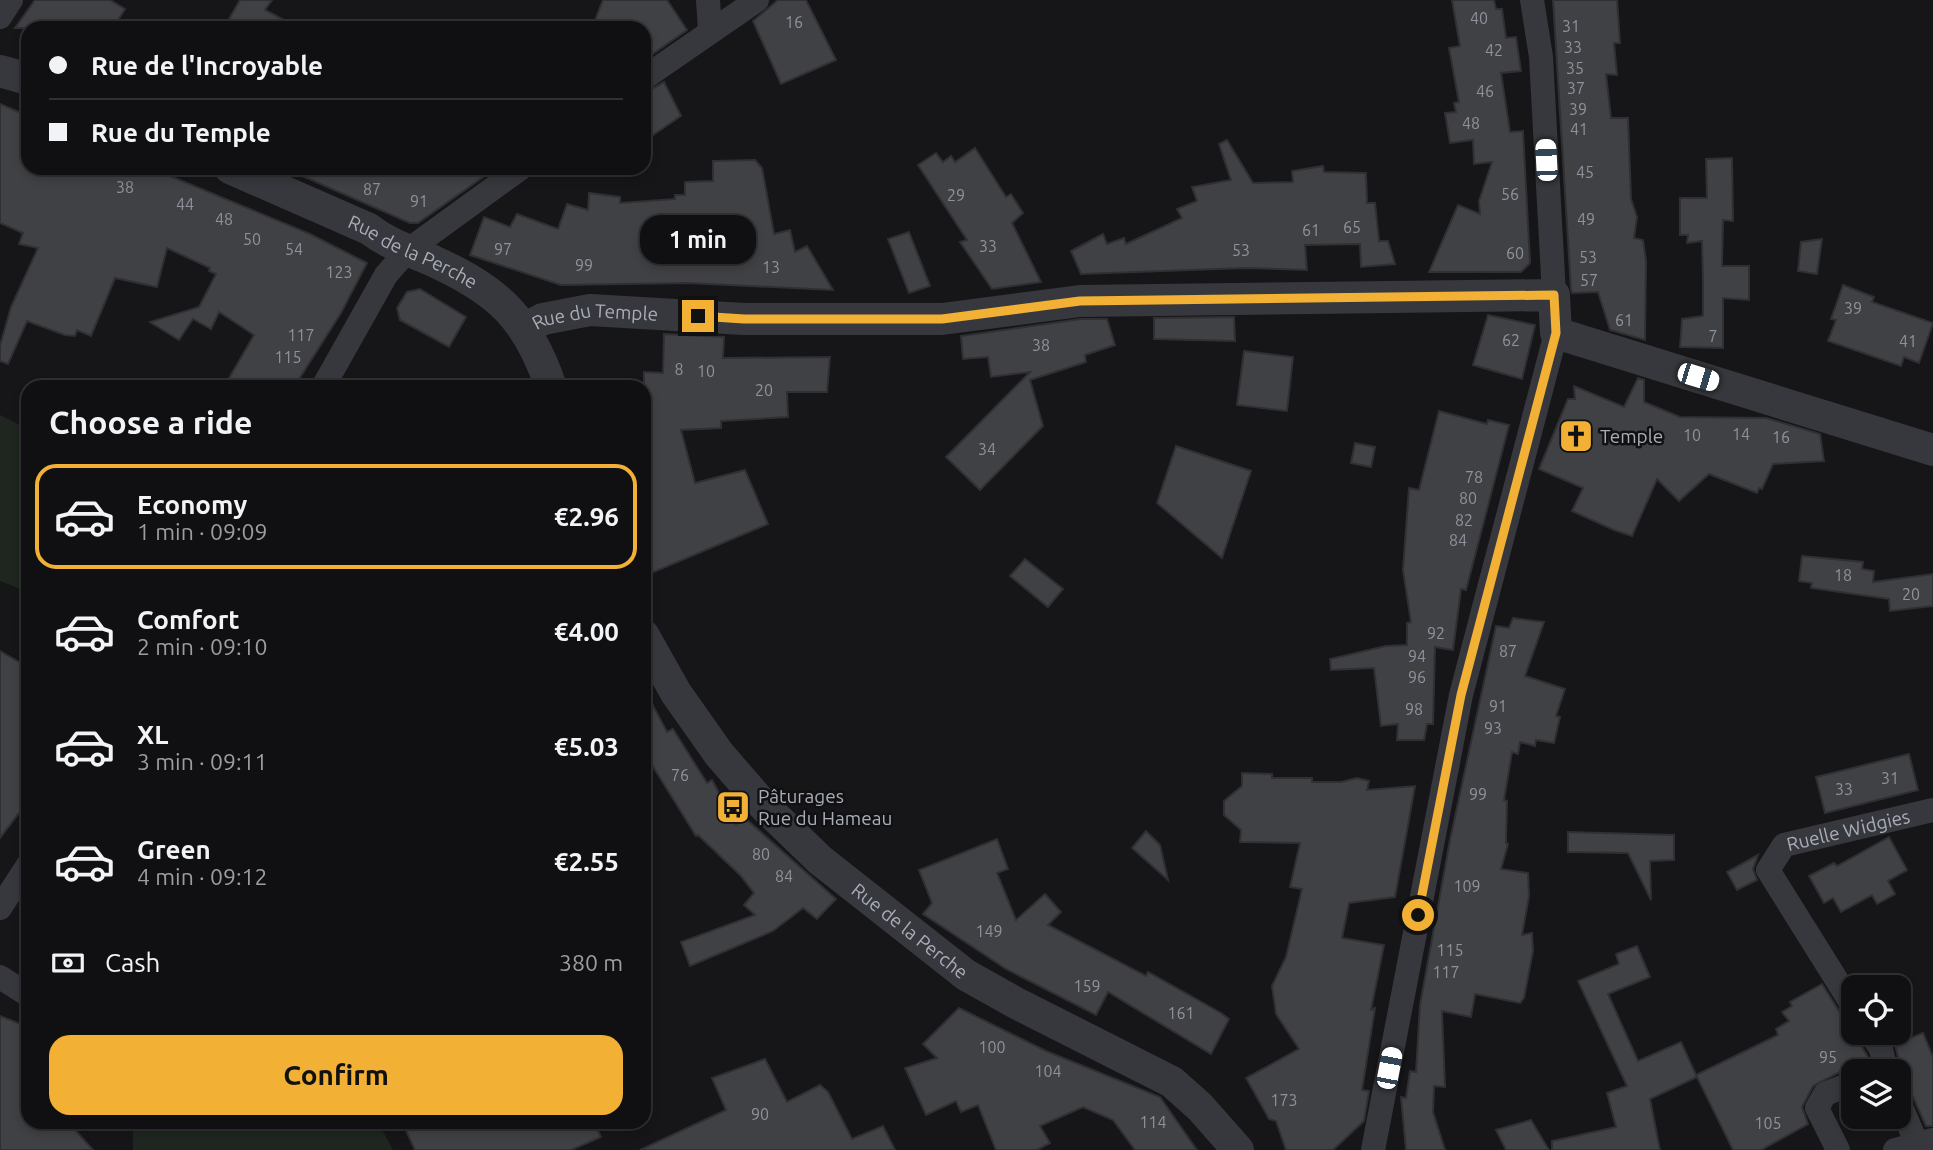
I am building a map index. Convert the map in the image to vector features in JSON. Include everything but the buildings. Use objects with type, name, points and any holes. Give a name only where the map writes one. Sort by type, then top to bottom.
[{"type":"street","points":[[0,17],[11,0]]},
{"type":"street","points":[[708,0],[710,30]]},
{"type":"street","points":[[651,73],[757,0]]},
{"type":"street","points":[[1373,1150],[1461,695],[1556,333],[1541,57],[1532,0]]},
{"type":"street","points":[[0,71],[21,77]]},
{"type":"street","name":"Rue de la Perche","points":[[246,175],[369,229],[384,241],[481,285],[503,302],[524,328],[548,380]]},
{"type":"street","points":[[327,380],[386,275],[407,251],[511,175]]},
{"type":"street","name":"Rue du Temple","points":[[524,328],[544,319],[590,310],[744,319],[942,319],[1080,301],[1554,295]]},
{"type":"street","points":[[1556,333],[1933,450]]},
{"type":"street","name":"Rue de la Perche","points":[[652,671],[739,778],[781,823],[856,891],[980,984],[1172,1082],[1200,1107],[1238,1150]]},
{"type":"street","name":"Ruelle Widgies","points":[[1841,987],[1768,870],[1784,845],[1933,810]]},
{"type":"street","points":[[0,908],[21,876]]},
{"type":"street","points":[[0,977],[21,990]]},
{"type":"street","points":[[1838,1150],[1817,1108],[1825,1094],[1841,1088]]},
{"type":"shaded area","points":[[0,415],[21,426],[21,589],[0,581]]},
{"type":"shaded area","points":[[133,1129],[382,1129],[393,1150],[133,1150]]},
{"type":"place","name":"Temple","points":[[1576,436]]},
{"type":"place","name":"Pâturages Rue du Hameau","points":[[733,807]]},
{"type":"route","points":[[698,316],[744,319],[942,319],[1080,301],[1554,295],[1556,333],[1547,359],[1461,695],[1418,915]]}]
